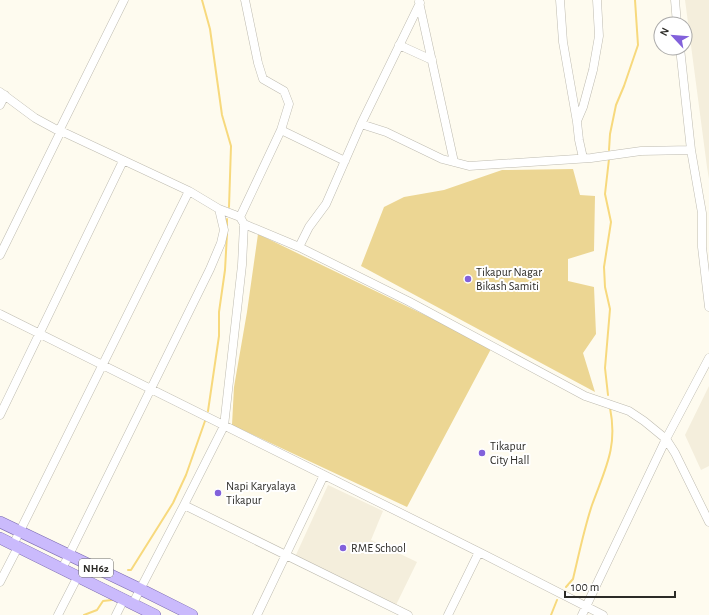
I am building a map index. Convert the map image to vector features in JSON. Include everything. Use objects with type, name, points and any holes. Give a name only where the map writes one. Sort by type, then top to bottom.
[{"type":"main road","name":"NH62","points":[[0,522],[140,588],[192,615]]},
{"type":"main road","name":"NH62","points":[[0,538],[155,615]]},
{"type":"street","points":[[0,255],[124,0]]},
{"type":"street","points":[[116,615],[126,600],[140,588],[224,426],[242,264],[242,220],[281,130],[289,104],[284,91],[263,79],[258,63],[245,0]]},
{"type":"street","points":[[560,0],[563,42],[583,158]]},
{"type":"street","points":[[577,121],[583,107],[593,70],[599,36],[596,0]]},
{"type":"street","points":[[675,0],[676,16]]},
{"type":"street","points":[[299,247],[309,227],[326,204],[361,124],[419,2]]},
{"type":"street","points":[[419,2],[454,162]]},
{"type":"street","points":[[399,45],[432,60]]},
{"type":"street","points":[[681,56],[691,150],[702,213],[702,247],[709,307]]},
{"type":"street","points":[[0,105],[3,93],[35,118],[60,131],[189,191],[219,209],[408,301],[585,396],[629,411],[666,439],[675,453],[709,522]]},
{"type":"street","points":[[361,124],[386,132],[442,159],[468,166],[583,158],[641,151],[691,150]]},
{"type":"street","points":[[281,130],[345,161]]},
{"type":"street","points":[[0,415],[123,161]]},
{"type":"street","points":[[0,582],[20,531],[189,191]]},
{"type":"street","points":[[62,569],[210,269],[221,243],[224,230],[219,209]]},
{"type":"street","points":[[0,314],[150,390],[480,552],[603,615]]},
{"type":"street","points":[[582,615],[666,439],[709,358]]},
{"type":"street","points":[[257,615],[324,475]]},
{"type":"street","points":[[184,505],[408,615]]},
{"type":"street","points":[[448,615],[480,552]]},
{"type":"street","points":[[58,615],[78,576]]},
{"type":"shaded area","points":[[685,0],[709,0],[709,179],[692,56],[693,16],[687,16]]},
{"type":"shaded area","points":[[573,169],[580,195],[595,196],[594,251],[568,259],[568,281],[594,287],[596,334],[583,353],[595,392],[361,266],[384,207],[404,197],[444,190],[502,170]]},
{"type":"shaded area","points":[[258,234],[431,318],[491,349],[407,507],[232,425],[234,387],[247,312]]},
{"type":"shaded area","points":[[709,386],[709,466],[701,470],[685,435]]},
{"type":"shaded area","name":"RME School","points":[[328,485],[383,511],[371,540],[417,562],[396,605],[295,557]]},
{"type":"waterway","points":[[202,0],[210,29],[222,115],[231,146],[229,207]]},
{"type":"waterway","points":[[609,150],[610,134],[616,105],[638,45],[635,0]]},
{"type":"waterway","points":[[608,395],[605,368],[610,309],[605,287],[604,267],[611,222],[605,194],[609,159]]},
{"type":"waterway","points":[[227,219],[227,225]]},
{"type":"waterway","points":[[208,411],[219,336],[219,312],[225,270],[227,234]]},
{"type":"waterway","points":[[566,587],[573,579],[589,514],[609,458],[612,435],[610,408]]},
{"type":"waterway","points":[[128,570],[131,570],[173,503],[186,475],[205,421]]},
{"type":"waterway","points":[[84,615],[97,610],[103,601],[112,600]]},
{"type":"waterway","points":[[551,615],[557,600]]},
{"type":"place","name":"Tikapur Nagar Bikash Samiti","points":[[468,279]]},
{"type":"place","name":"Tikapur City Hall","points":[[482,453]]},
{"type":"place","name":"Napi Karyalaya Tikapur","points":[[218,493]]},
{"type":"place","name":"RME School","points":[[343,548]]}]
